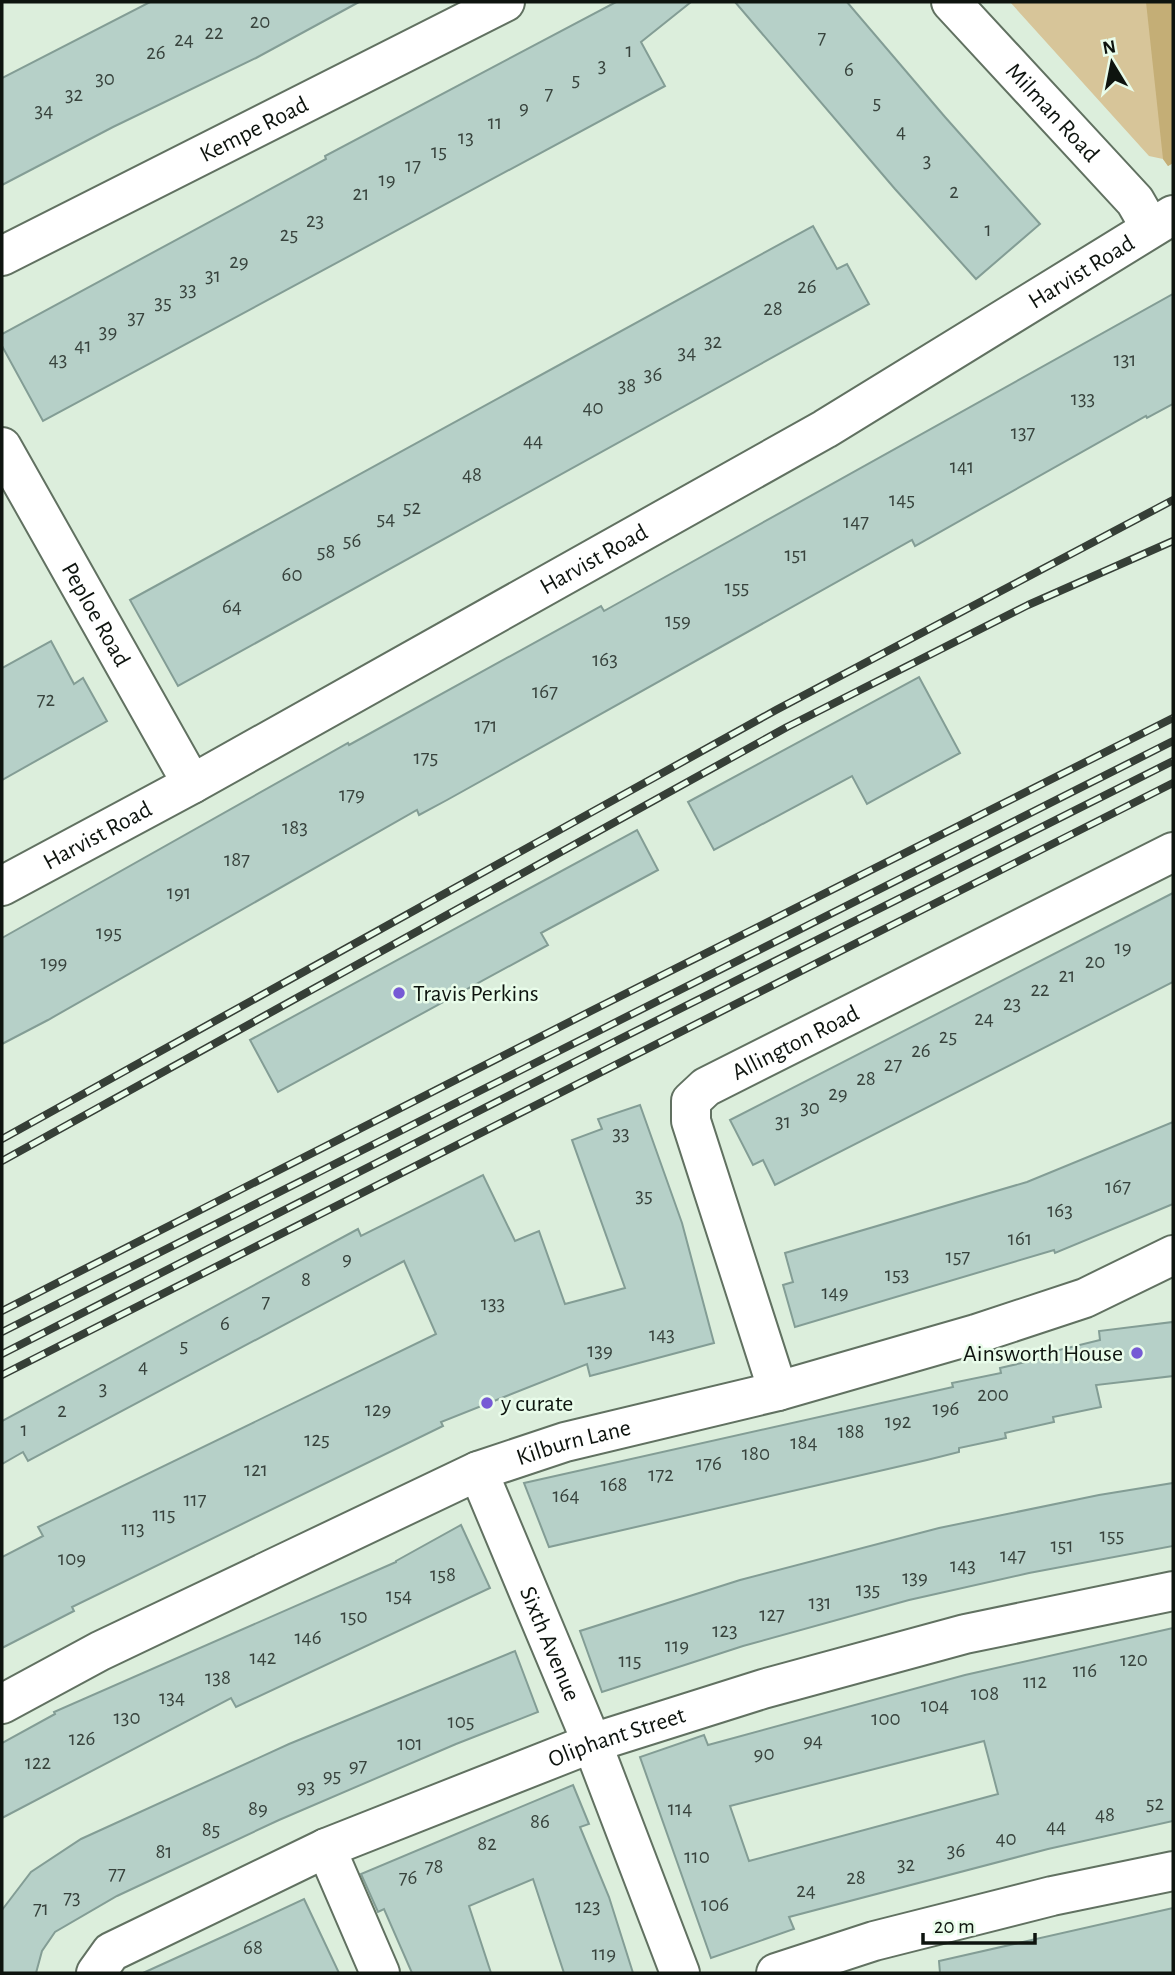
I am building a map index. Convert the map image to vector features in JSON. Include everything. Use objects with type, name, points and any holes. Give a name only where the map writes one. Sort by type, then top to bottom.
[{"type":"street","name":"Kempe Road","points":[[2,256],[505,2]]},
{"type":"street","name":"Milman Road","points":[[951,2],[1135,201],[1161,221]]},
{"type":"street","name":"Harvist Road","points":[[2,886],[192,784],[825,429],[1161,221]]},
{"type":"street","name":"Peploe Road","points":[[2,447],[192,784]]},
{"type":"street","name":"Allington Road","points":[[778,1391],[691,1121],[691,1101],[706,1087],[1173,852]]},
{"type":"street","name":"Kilburn Lane","points":[[2,1704],[100,1651],[478,1471],[565,1442],[778,1391],[976,1334],[1085,1298],[1173,1255]]},
{"type":"street","name":"Sixth Avenue","points":[[478,1471],[592,1743],[680,1973]]},
{"type":"street","name":"Oliphant Street","points":[[96,1973],[111,1952],[326,1848],[592,1743],[762,1689],[965,1634],[1173,1591]]},
{"type":"street","points":[[326,1848],[380,1973]]},
{"type":"street","points":[[776,1973],[874,1941],[1052,1896],[1173,1871]]},
{"type":"shaded area","points":[[1010,2],[1173,2],[1173,163],[1168,166],[1163,159],[1149,156]]},
{"type":"shaded area","points":[[1146,2],[1173,2],[1173,163],[1168,166],[1163,159]]},
{"type":"building","points":[[150,2],[359,2],[256,58],[113,127],[2,185],[2,78]]},
{"type":"building","points":[[616,2],[691,2],[641,42],[665,86],[43,421],[2,346],[2,334],[326,159],[325,156]]},
{"type":"building","points":[[735,2],[847,2],[1040,224],[976,279]]},
{"type":"building","points":[[813,226],[837,269],[847,264],[869,304],[178,686],[130,600]]},
{"type":"building","points":[[1173,294],[1173,404],[1147,418],[1146,416],[915,546],[912,540],[419,815],[417,810],[2,1044],[2,938],[348,743],[349,745],[601,606],[604,611]]},
{"type":"building","points":[[51,641],[74,684],[83,678],[107,721],[2,780],[2,668]]},
{"type":"building","points":[[919,677],[960,753],[867,804],[852,776],[714,850],[688,802]]},
{"type":"building","name":"Travis Perkins","points":[[637,830],[658,870],[541,933],[548,945],[278,1092],[250,1040]]},
{"type":"building","points":[[1173,893],[1173,982],[775,1185],[763,1160],[753,1165],[730,1120]]},
{"type":"building","points":[[640,1105],[682,1223],[714,1343],[590,1376],[587,1364],[441,1422],[443,1426],[72,1607],[74,1611],[2,1648],[2,1557],[43,1536],[38,1527],[436,1334],[404,1261],[28,1461],[23,1452],[2,1464],[2,1421],[358,1229],[361,1236],[483,1175],[515,1241],[539,1231],[565,1304],[625,1288],[572,1140],[602,1129],[598,1119]]},
{"type":"building","points":[[1173,1122],[1173,1204],[1055,1253],[1054,1250],[795,1327],[783,1285],[793,1282],[785,1253],[1027,1182]]},
{"type":"building","points":[[1173,1322],[1173,1376],[1096,1385],[1101,1407],[1053,1417],[1054,1422],[1005,1433],[1006,1438],[959,1448],[959,1452],[927,1460],[549,1547],[524,1483],[953,1387],[952,1383],[1001,1373],[1000,1368],[1048,1357],[1047,1353],[1100,1340],[1099,1331]]},
{"type":"building","points":[[1173,1483],[1173,1546],[1029,1573],[909,1600],[743,1646],[602,1692],[580,1631],[740,1580],[939,1528],[1099,1495]]},
{"type":"building","points":[[461,1525],[490,1588],[236,1707],[231,1698],[2,1818],[2,1743],[55,1714],[54,1712],[396,1562]]},
{"type":"building","points":[[1173,1628],[1173,1821],[1048,1849],[789,1917],[794,1929],[711,1958],[640,1757],[704,1735],[708,1745],[965,1675]],"holes":[[[984,1741],[998,1794],[749,1861],[730,1806]]]},
{"type":"building","points":[[515,1651],[538,1712],[279,1820],[117,1896],[55,1932],[42,1951],[36,1973],[2,1973],[2,1910],[31,1872],[81,1839],[289,1744]]},
{"type":"building","points":[[573,1785],[589,1824],[580,1827],[609,1897],[633,1973],[564,1973],[533,1879],[469,1906],[491,1973],[412,1973],[384,1909],[378,1912],[361,1874]]},
{"type":"building","points":[[304,1899],[339,1973],[143,1973],[231,1933]]},
{"type":"building","points":[[1173,1908],[1173,1973],[940,1973],[939,1961]]},
{"type":"railway","points":[[2,1139],[776,710],[1173,500]]},
{"type":"railway","points":[[2,1161],[787,727],[1028,605],[1173,541]]},
{"type":"railway","points":[[2,1311],[1173,718]]},
{"type":"railway","points":[[2,1332],[1173,741]]},
{"type":"railway","points":[[2,1354],[1173,761]]},
{"type":"railway","points":[[2,1375],[1173,783]]},
{"type":"place","name":"Travis Perkins","points":[[399,993]]},
{"type":"place","name":"Ainsworth House","points":[[1137,1353]]},
{"type":"place","name":"y curate","points":[[487,1403]]}]
